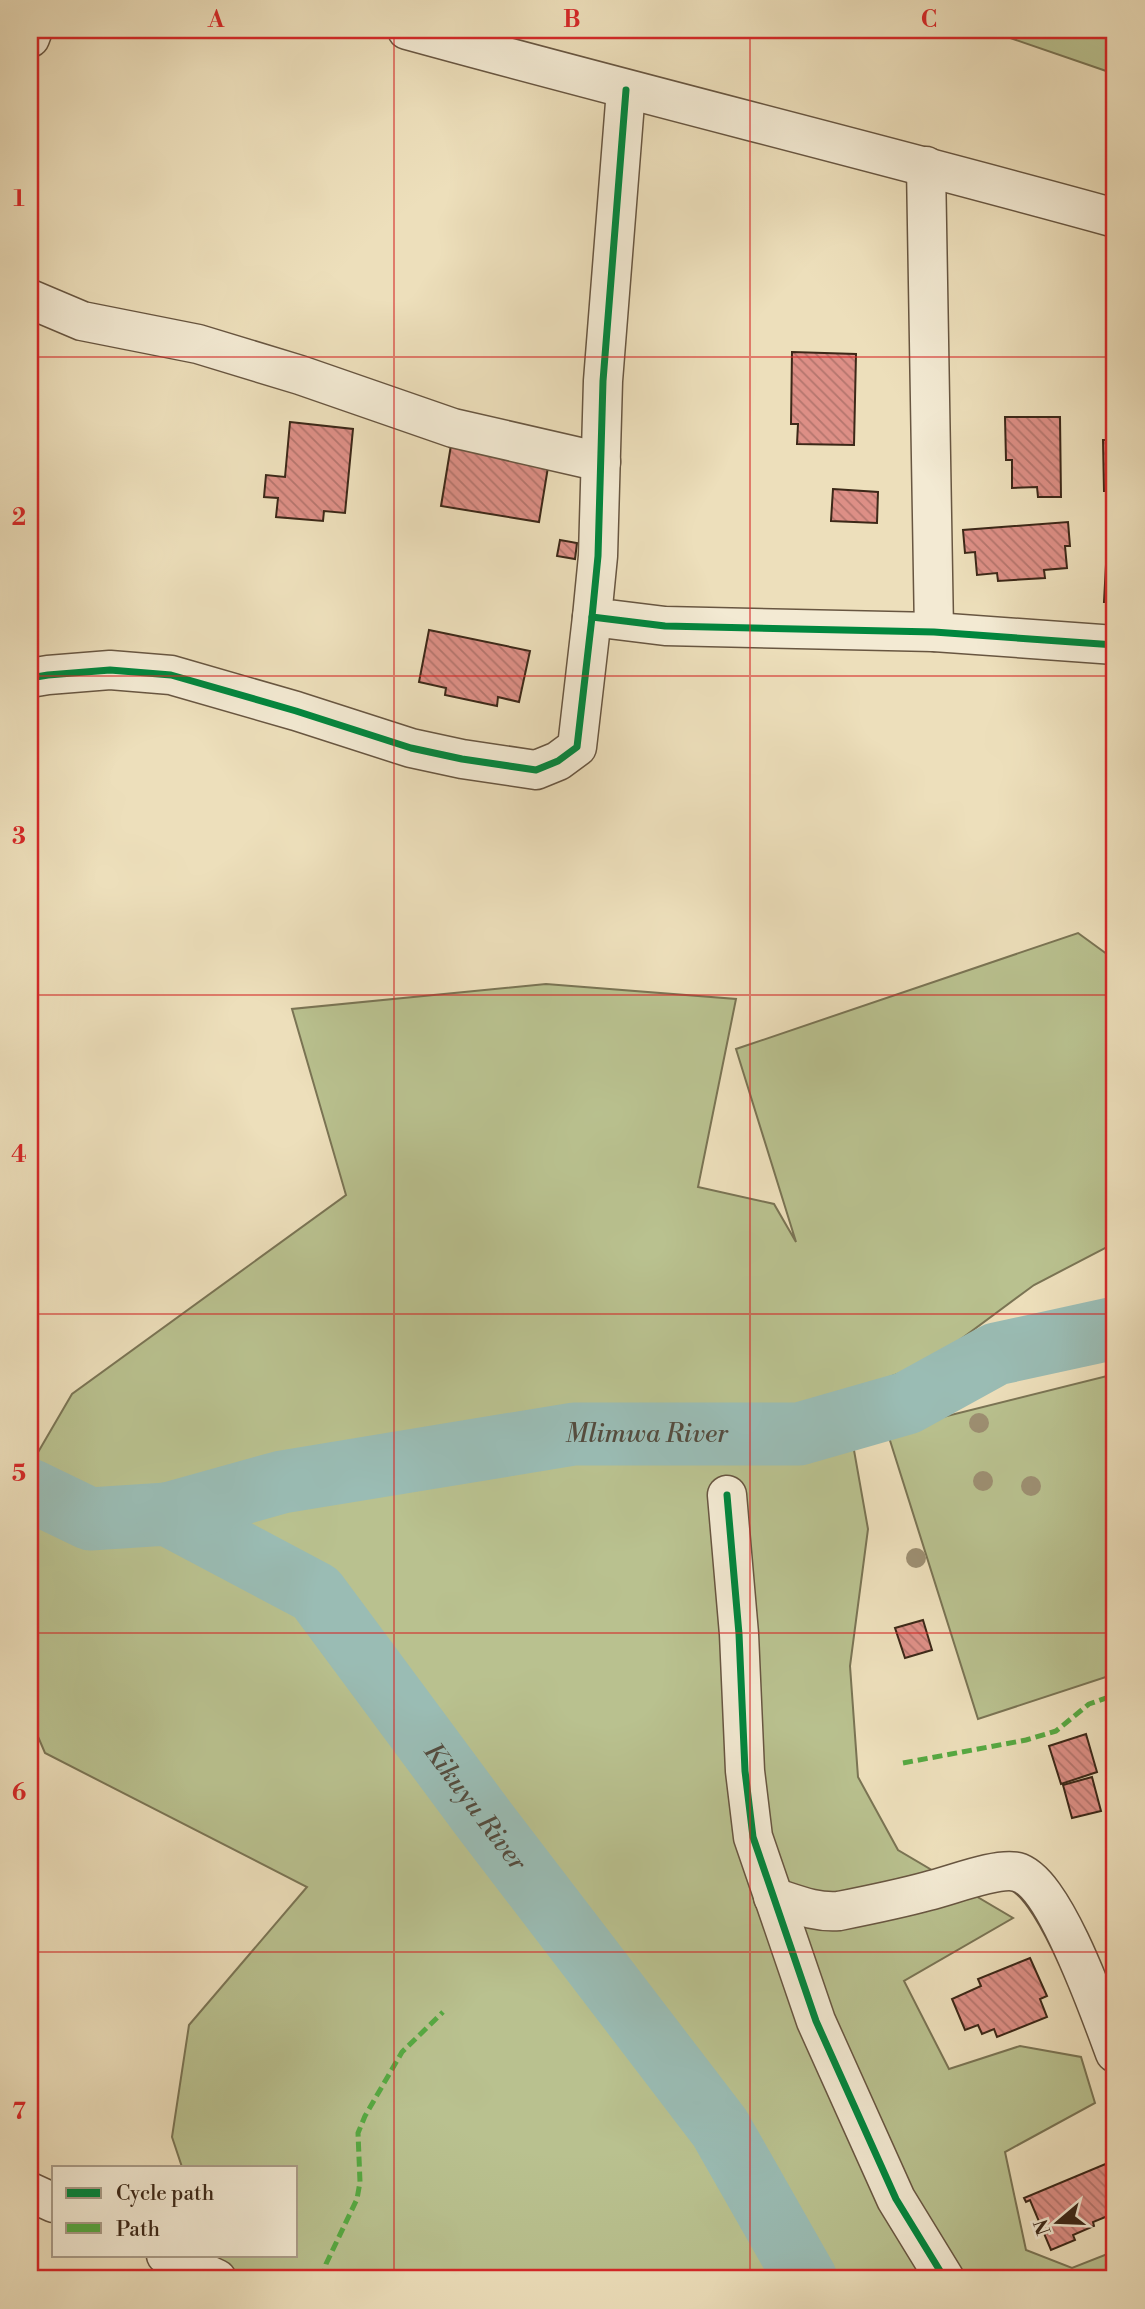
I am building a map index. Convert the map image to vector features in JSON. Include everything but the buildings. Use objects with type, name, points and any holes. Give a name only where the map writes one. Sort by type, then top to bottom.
[{"type":"street","points":[[30,38],[33,30]]},
{"type":"street","points":[[407,30],[1115,218]]},
{"type":"street","points":[[30,678],[110,670],[171,675],[411,748],[536,770],[558,761],[577,747],[598,556],[603,381],[626,90]]},
{"type":"street","points":[[926,166],[934,632]]},
{"type":"street","points":[[30,299],[82,321],[198,344],[300,375],[453,428],[601,462]]},
{"type":"street","points":[[592,617],[665,626],[934,632],[1115,645]]},
{"type":"street","points":[[727,1495],[745,1771],[753,1837],[816,2021],[895,2199],[945,2279]]},
{"type":"street","points":[[773,1897],[809,1909],[839,1911],[927,1892],[1002,1871],[1019,1872],[1035,1884],[1056,1914],[1079,1961],[1115,2053]]},
{"type":"street","points":[[30,2192],[52,2202]]},
{"type":"street","points":[[168,2256],[217,2279]]},
{"type":"green space","points":[[987,30],[1115,30],[1115,74]]},
{"type":"green space","points":[[1078,933],[1115,960],[1115,1243],[1034,1285],[930,1362],[844,1394],[868,1529],[850,1666],[858,1777],[898,1850],[1013,1918],[904,1981],[949,2069],[1020,2046],[1081,2057],[1095,2103],[1005,2152],[1026,2250],[1072,2268],[1115,2251],[1115,2279],[219,2279],[211,2256],[298,2256],[298,2166],[182,2166],[172,2137],[189,2025],[307,1887],[45,1753],[30,1718],[30,1466],[72,1394],[346,1195],[292,1009],[546,984],[736,999],[698,1187],[774,1204],[796,1242],[736,1049]]},
{"type":"green space","points":[[1115,1374],[1115,1674],[978,1719],[887,1431]]},
{"type":"waterway","name":"Mlimwa River","points":[[167,1514],[282,1482],[574,1434],[799,1434],[907,1403],[996,1354],[1115,1328]]},
{"type":"waterway","name":"Kikuyu River","points":[[30,1490],[90,1519],[167,1514],[316,1593],[482,1817],[720,2128],[806,2279]]},
{"type":"marked path","points":[[903,1763],[1026,1740],[1056,1731],[1089,1704],[1115,1695]]},
{"type":"marked path","points":[[323,2279],[326,2264],[357,2199],[360,2182],[358,2133],[365,2116],[402,2052],[443,2012]]},
{"type":"cycle path","points":[[626,90],[603,381],[598,556],[592,617],[665,626],[934,632],[1115,645]]},
{"type":"cycle path","points":[[30,678],[110,670],[171,675],[411,748],[536,770],[558,761],[577,747],[592,617]]},
{"type":"cycle path","points":[[727,1495],[739,1634],[745,1771],[753,1837],[816,2021],[896,2199],[945,2279]]}]
